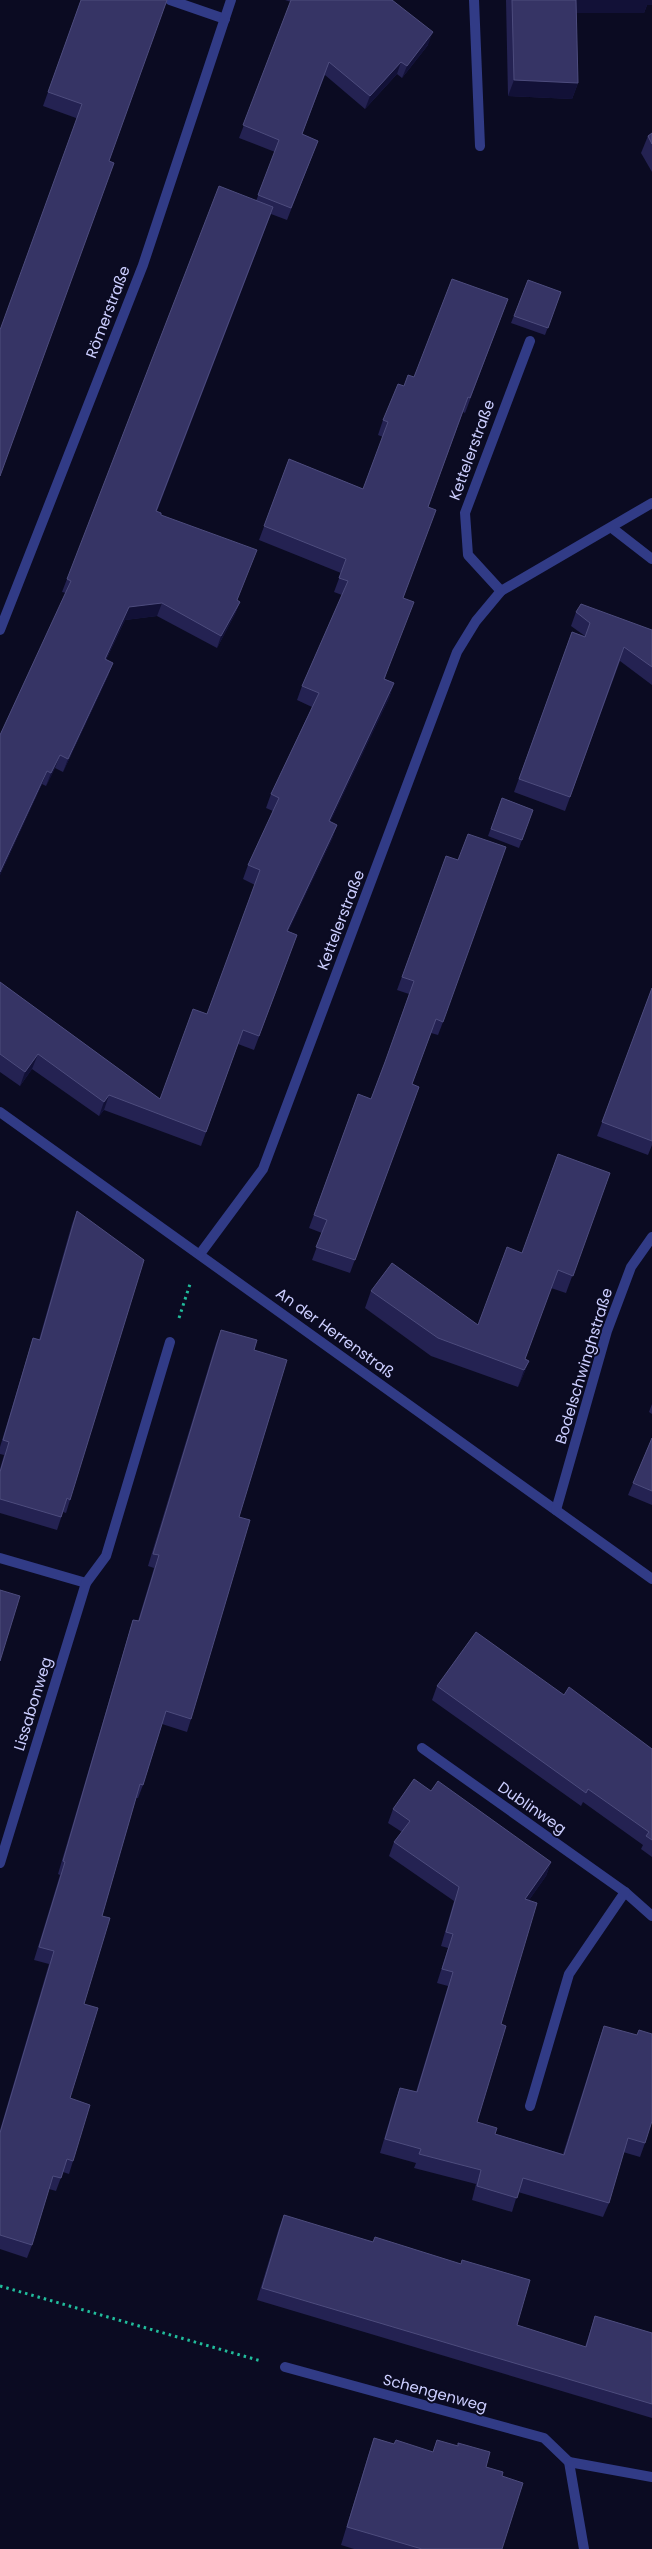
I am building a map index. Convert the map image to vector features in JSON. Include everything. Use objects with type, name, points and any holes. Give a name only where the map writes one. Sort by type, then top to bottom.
[{"type":"street","points":[[170,0],[225,19]]},
{"type":"street","name":"Römerstraße","points":[[0,630],[143,265],[231,0]]},
{"type":"street","points":[[474,0],[480,146]]},
{"type":"street","name":"Kettelerstraße","points":[[501,591],[468,555],[464,513],[530,341]]},
{"type":"street","name":"Kettelerstraße","points":[[200,1254],[263,1169],[457,652],[476,621],[501,591],[652,503]]},
{"type":"street","points":[[612,528],[652,560]]},
{"type":"street","name":"An der Herrenstraß","points":[[0,1112],[652,1579]]},
{"type":"street","name":"Bodelschwinghstraße","points":[[556,1510],[607,1331],[631,1267],[652,1237]]},
{"type":"street","name":"Lissabonweg","points":[[0,1863],[86,1583],[106,1556],[170,1342]]},
{"type":"street","points":[[0,1558],[86,1583]]},
{"type":"street","name":"Dublinweg","points":[[422,1748],[625,1892],[652,1916]]},
{"type":"street","points":[[530,2106],[569,1974],[625,1892]]},
{"type":"street","name":"Schengenweg","points":[[285,2367],[544,2438],[569,2462]]},
{"type":"street","points":[[584,2549],[569,2462],[652,2477]]},
{"type":"path","points":[[170,1342],[200,1254]]},
{"type":"path","points":[[0,2286],[285,2367]]},
{"type":"building","points":[[81,0],[167,0],[109,161],[114,163],[0,476],[0,330],[82,104],[48,92]]},
{"type":"building","points":[[291,0],[392,0],[433,32],[407,66],[401,62],[370,96],[329,62],[302,134],[318,141],[291,208],[258,195],[279,140],[243,125]]},
{"type":"building","points":[[512,0],[576,0],[578,83],[514,80]]},
{"type":"building","points":[[652,133],[652,144],[648,136]]},
{"type":"building","points":[[219,186],[273,207],[156,511],[161,513],[161,515],[257,550],[237,600],[240,602],[221,636],[162,603],[129,607],[105,659],[113,663],[68,759],[60,755],[51,773],[47,771],[0,872],[0,735],[71,581],[67,579]]},
{"type":"building","points":[[452,279],[508,299],[470,398],[468,397],[428,507],[436,510],[403,598],[414,602],[384,679],[394,683],[329,821],[337,825],[287,931],[297,935],[259,1036],[243,1030],[206,1132],[109,1095],[104,1102],[38,1054],[25,1072],[0,1054],[0,982],[160,1099],[193,1009],[207,1014],[260,870],[248,865],[279,798],[271,794],[319,693],[302,686],[348,581],[339,578],[346,559],[264,526],[289,459],[363,489],[388,422],[383,420],[398,384],[404,386],[408,375],[414,377]]},
{"type":"building","points":[[528,280],[561,292],[548,328],[514,316]]},
{"type":"building","points":[[581,604],[652,630],[652,667],[624,647],[570,797],[519,779],[572,632],[585,637],[590,623],[576,612]]},
{"type":"building","points":[[502,798],[533,810],[522,840],[491,829]]},
{"type":"building","points":[[468,834],[506,847],[443,1022],[436,1019],[412,1084],[419,1087],[355,1260],[316,1247],[327,1220],[314,1215],[358,1094],[371,1099],[385,1062],[414,981],[402,977],[446,856],[458,860]]},
{"type":"building","points":[[652,988],[652,1141],[602,1122]]},
{"type":"building","points":[[558,1154],[610,1173],[573,1276],[558,1270],[525,1359],[529,1361],[524,1370],[438,1338],[371,1291],[392,1263],[478,1325],[507,1247],[522,1253]]},
{"type":"building","points":[[77,1211],[144,1260],[70,1500],[67,1498],[61,1517],[0,1499],[0,1472],[9,1442],[3,1440],[33,1338],[40,1340]]},
{"type":"building","points":[[221,1330],[257,1340],[254,1350],[287,1360],[239,1517],[250,1520],[191,1719],[166,1711],[143,1785],[140,1784],[102,1916],[110,1918],[84,2004],[98,2008],[70,2098],[90,2105],[73,2161],[67,2159],[61,2178],[53,2176],[32,2245],[0,2235],[0,2133],[54,1951],[39,1947],[65,1862],[63,1861],[133,1620],[139,1621],[159,1555],[153,1554]]},
{"type":"building","points":[[652,1438],[652,1491],[633,1483]]},
{"type":"building","points":[[0,1590],[20,1596],[0,1661]]},
{"type":"building","points":[[476,1632],[564,1695],[569,1687],[652,1749],[652,1840],[646,1836],[649,1832],[588,1789],[586,1793],[437,1686]]},
{"type":"building","points":[[414,1779],[431,1791],[438,1781],[551,1862],[525,1899],[537,1903],[501,2024],[506,2026],[477,2122],[497,2128],[495,2134],[564,2155],[604,2026],[637,2035],[639,2030],[652,2034],[652,2121],[645,2143],[628,2138],[609,2203],[523,2178],[517,2198],[477,2186],[481,2170],[419,2154],[421,2149],[385,2139],[400,2088],[417,2092],[453,1972],[442,1969],[453,1934],[446,1932],[459,1887],[394,1842],[410,1821],[393,1809]]},
{"type":"building","points":[[284,2215],[373,2242],[375,2237],[461,2264],[462,2260],[530,2280],[517,2325],[586,2347],[595,2316],[652,2333],[652,2404],[262,2288]]},
{"type":"building","points":[[374,2438],[394,2444],[396,2440],[433,2452],[437,2440],[458,2446],[458,2443],[490,2452],[486,2467],[503,2472],[502,2476],[523,2483],[502,2549],[422,2549],[347,2527]]}]
